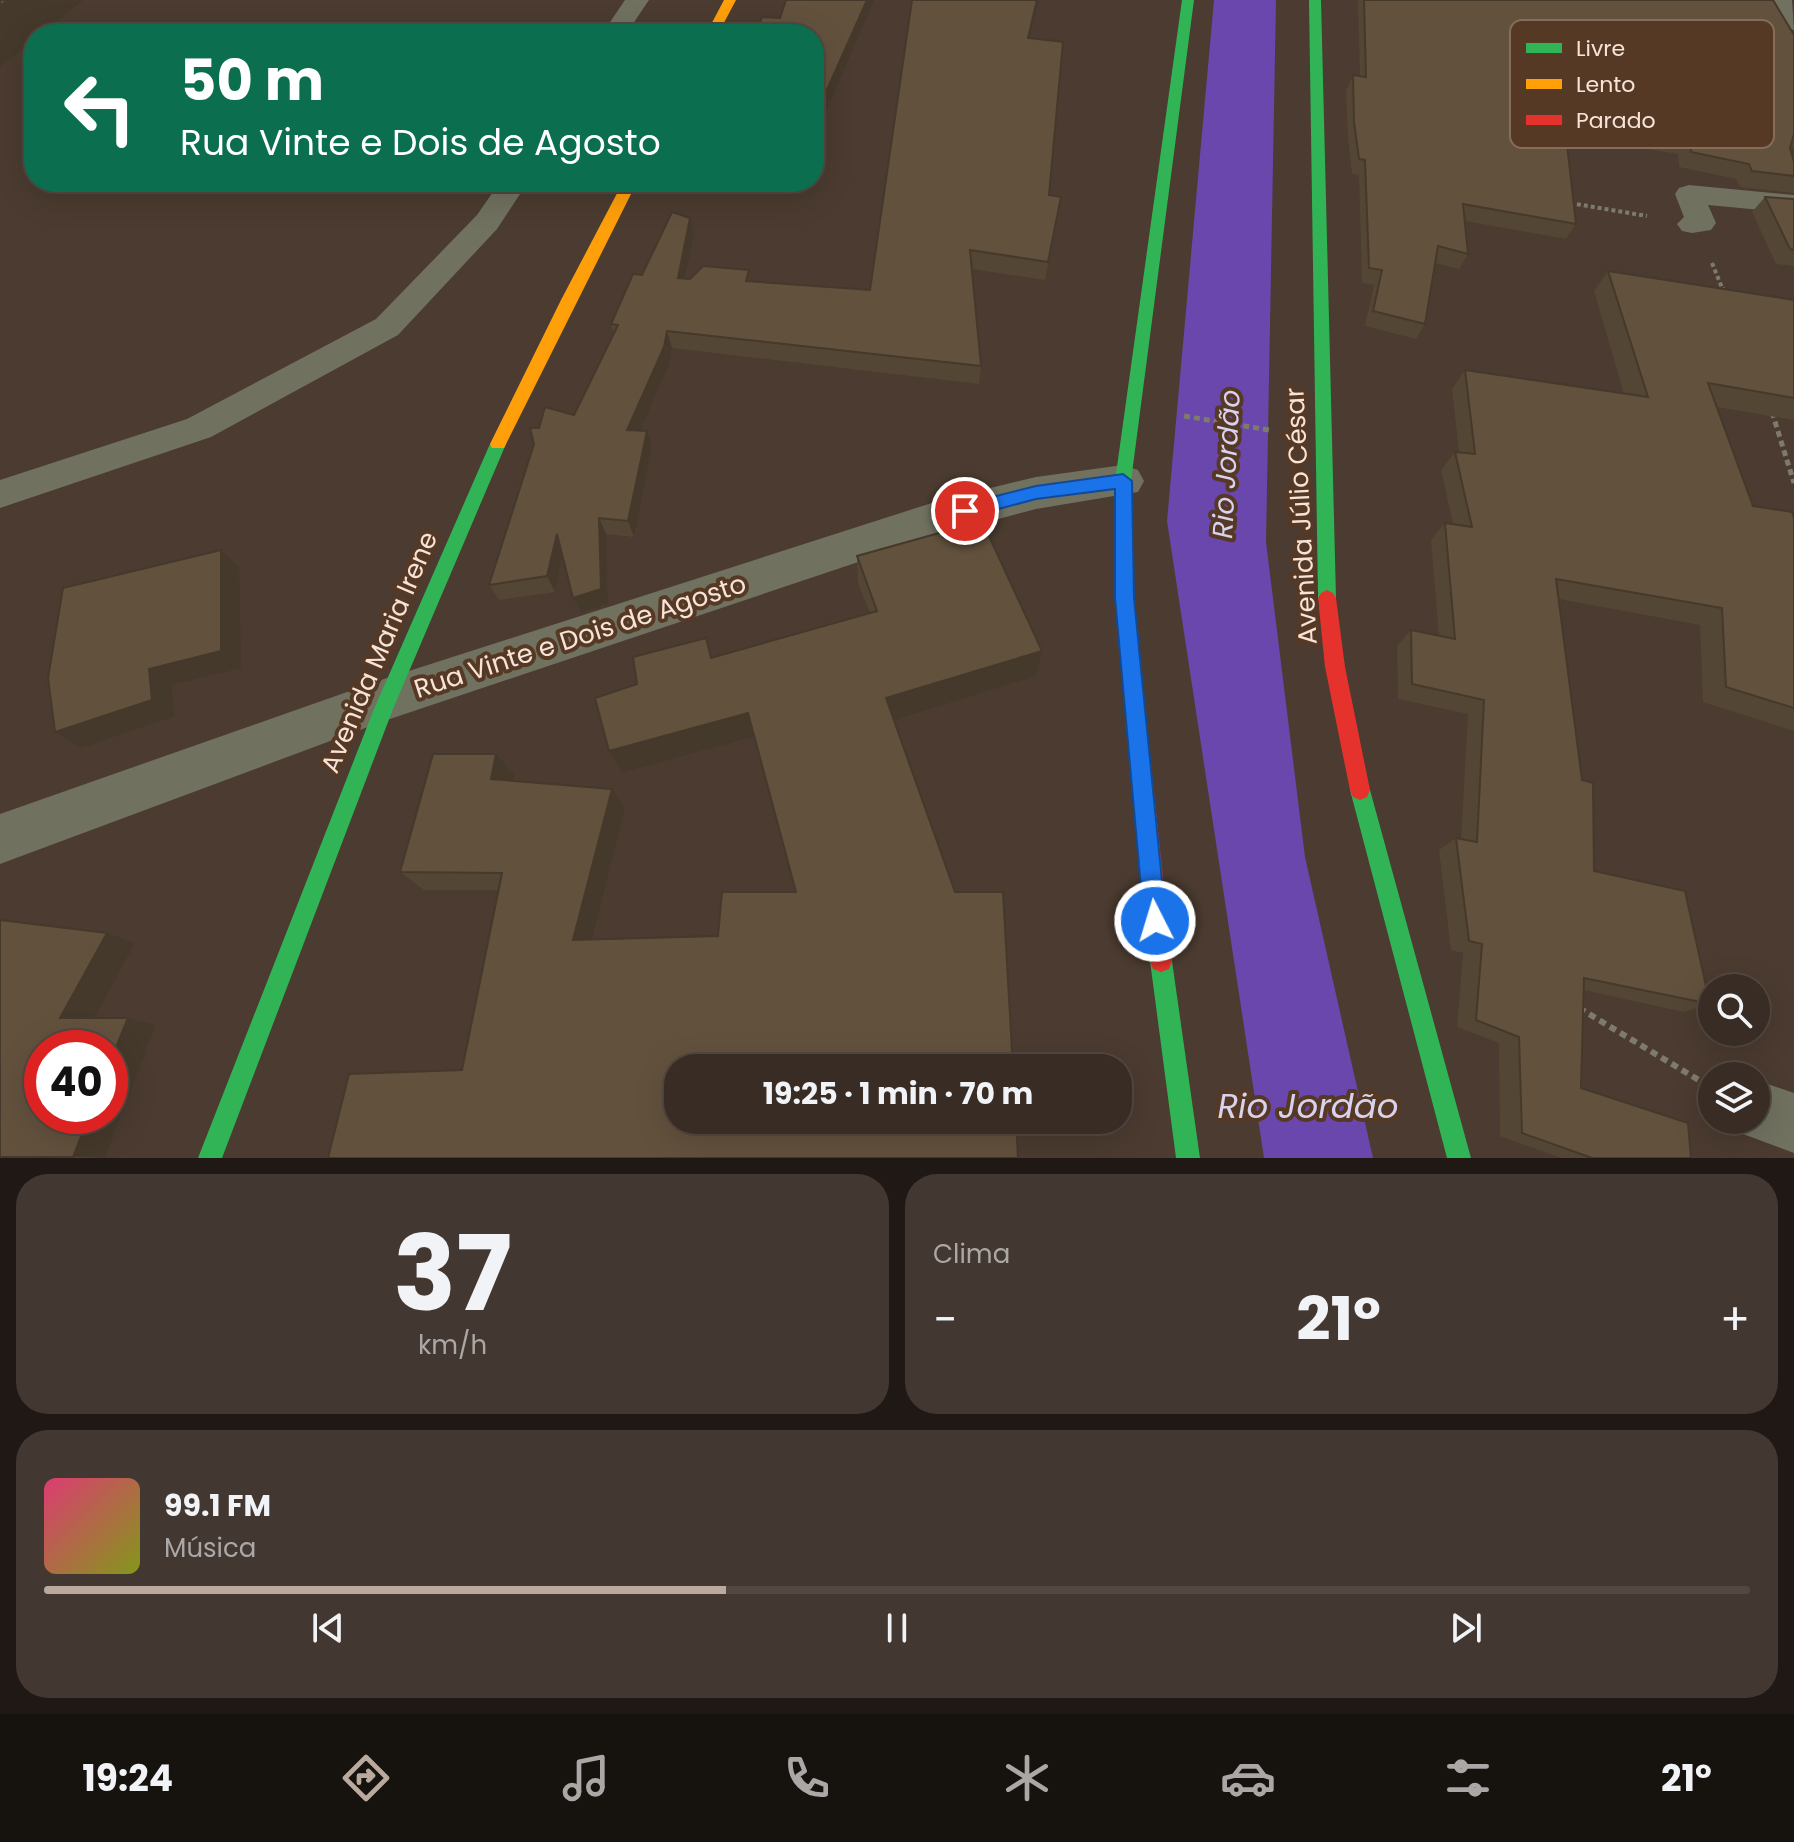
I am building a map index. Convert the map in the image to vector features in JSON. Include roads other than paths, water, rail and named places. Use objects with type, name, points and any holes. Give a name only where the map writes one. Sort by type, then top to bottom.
[{"type":"street","points":[[717,24],[730,0]]},
{"type":"street","points":[[1188,0],[1123,481],[1125,598],[1154,905],[1188,1158]]},
{"type":"street","name":"Avenida Júlio César","points":[[1315,0],[1321,454],[1325,580],[1333,652],[1354,770],[1459,1158]]},
{"type":"street","name":"Avenida Maria Irene","points":[[210,1158],[384,700],[489,460],[625,192]]},
{"type":"street","name":"Rua Vinte e Dois de Agosto","points":[[0,839],[384,700],[941,517],[1036,493],[1123,481]]},
{"type":"street","points":[[1770,1115],[1794,1123]]},
{"type":"lane","points":[[621,24],[637,0]]},
{"type":"lane","points":[[1780,0],[1794,23]]},
{"type":"lane","points":[[0,494],[199,428],[387,327],[487,222],[507,192]]},
{"type":"lane","points":[[1692,224],[1701,223],[1689,194],[1794,204]]},
{"type":"water","name":"Rio Jordão","points":[[1214,0],[1276,0],[1266,542],[1305,857],[1373,1158],[1264,1158],[1167,521]]}]
